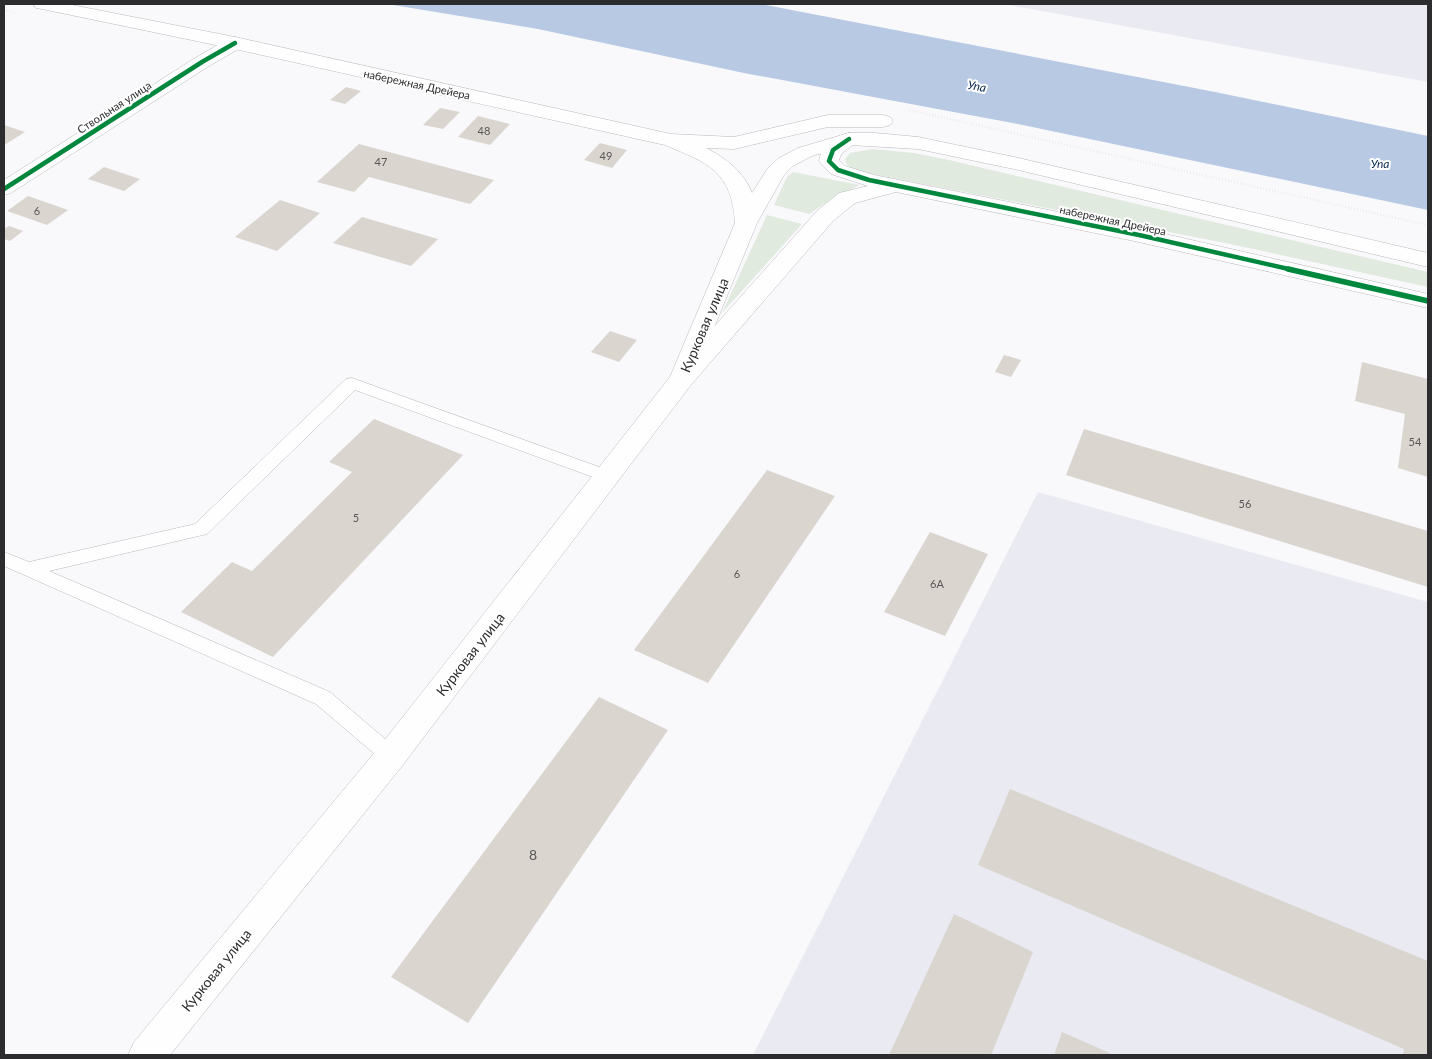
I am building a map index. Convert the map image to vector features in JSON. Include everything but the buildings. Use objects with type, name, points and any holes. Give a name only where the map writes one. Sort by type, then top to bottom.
[{"type":"main road","name":"набережная Дрейера","points":[[42,4],[235,43],[671,140],[722,165],[733,176],[741,189],[746,206],[746,223]]},
{"type":"main road","name":"Ствольная улица","points":[[4,189],[202,62],[235,43]]},
{"type":"main road","points":[[671,140],[734,143],[828,121],[897,122],[952,132],[1246,197],[1428,241]]},
{"type":"main road","name":"набережная Дрейера","points":[[849,139],[832,150],[829,156],[830,164],[844,172],[894,186],[1139,235],[1428,301]]},
{"type":"main road","name":"Курковая улица","points":[[147,1055],[390,756],[681,380],[746,223],[775,172],[786,162],[814,148],[849,139],[896,140],[957,150],[1428,260]]},
{"type":"main road","points":[[681,380],[825,216],[847,198],[894,186]]},
{"type":"lane","points":[[29,569],[201,528],[352,383],[607,476]]},
{"type":"lane","points":[[4,559],[323,698],[390,756]]},
{"type":"shaded area","points":[[1002,4],[1428,4],[1428,82],[1042,11]]},
{"type":"shaded area","points":[[872,149],[914,153],[949,160],[1428,272],[1428,287],[1230,244],[857,171],[847,165],[845,159],[850,153]]},
{"type":"shaded area","points":[[793,172],[860,185],[833,198],[809,214],[774,205],[787,177]]},
{"type":"shaded area","points":[[767,215],[802,224],[722,313]]},
{"type":"shaded area","points":[[1038,492],[1428,602],[1428,1055],[753,1055]]},
{"type":"water","name":"Упа","points":[[387,4],[761,4],[1215,92],[1428,136],[1428,210],[1018,124],[744,73],[538,29]]},
{"type":"cycle path","points":[[4,189],[202,62],[235,43]]},
{"type":"cycle path","points":[[849,139],[833,150],[829,161],[838,170],[869,180],[1139,235],[1428,301]]}]
